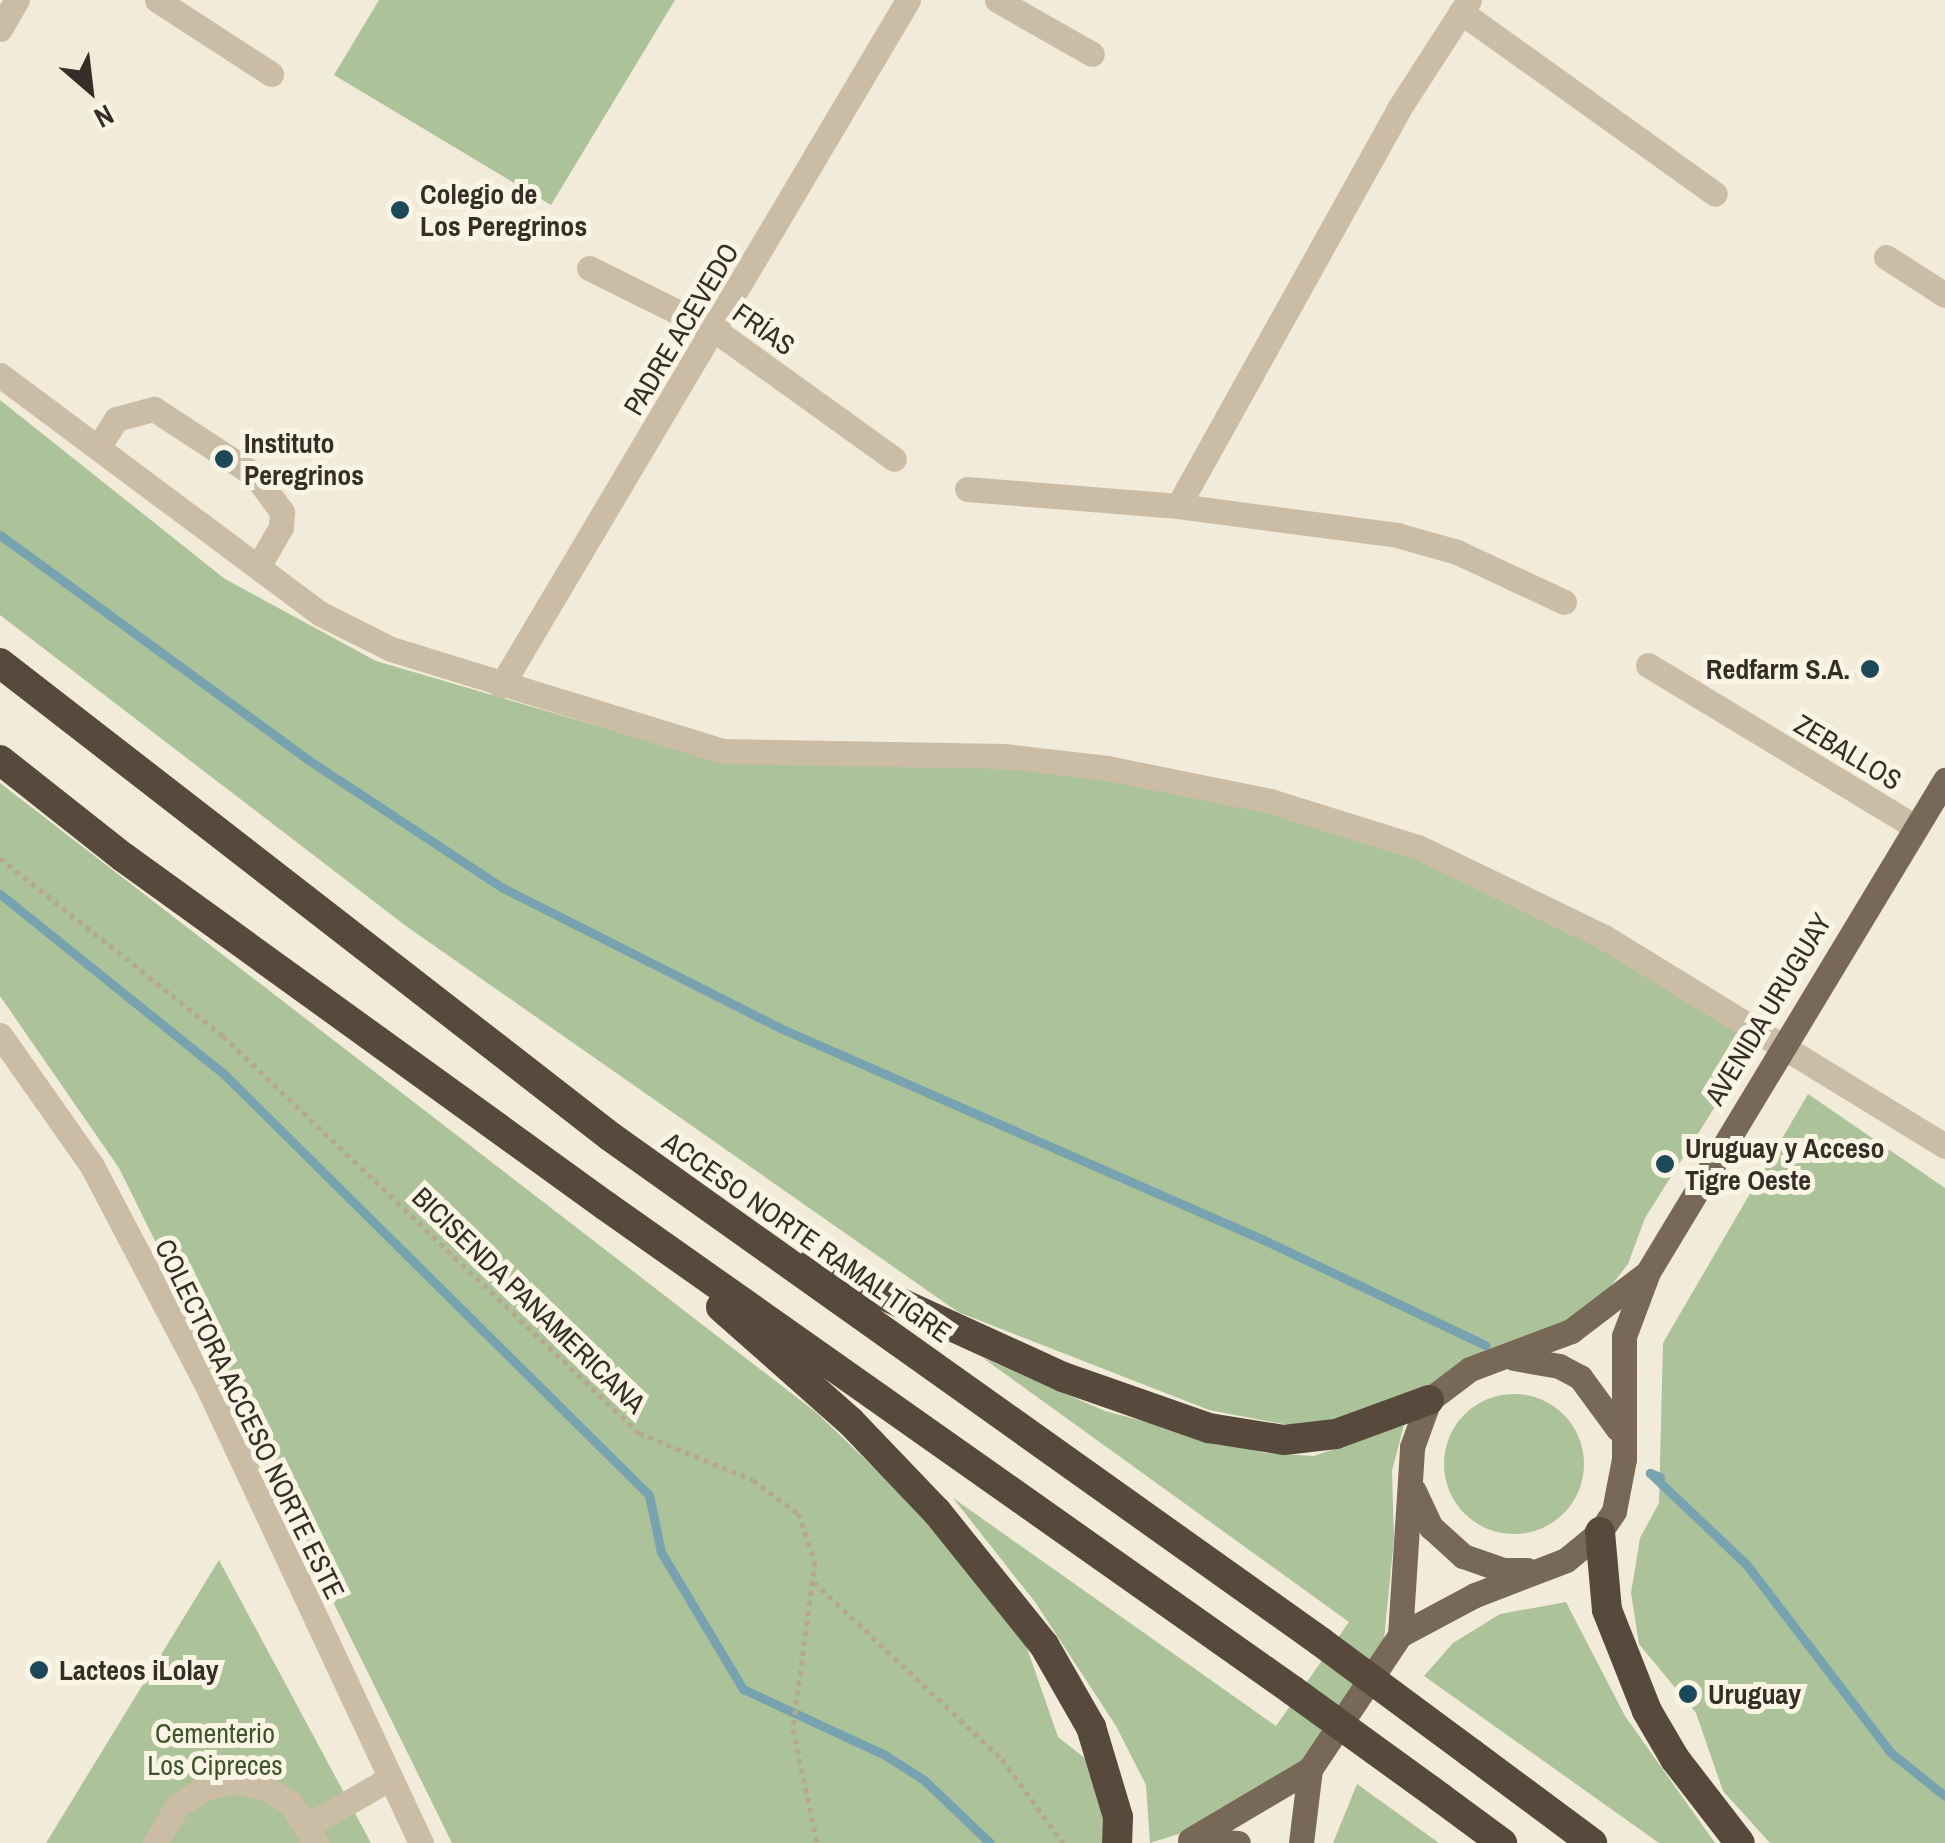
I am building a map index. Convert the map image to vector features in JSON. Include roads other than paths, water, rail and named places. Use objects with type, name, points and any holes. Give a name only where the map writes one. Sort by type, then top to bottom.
[{"type":"highway","name":"ACCESO NORTE RAMAL TIGRE","points":[[0,663],[611,1137],[1321,1642],[1592,1843]]},
{"type":"highway","points":[[0,760],[123,857],[606,1206],[1292,1690],[1502,1843]]},
{"type":"highway","points":[[611,1137],[816,1265],[1142,1408],[1209,1428],[1284,1440],[1336,1434],[1430,1400]]},
{"type":"highway","points":[[606,1206],[850,1421],[992,1579],[1044,1646],[1091,1727],[1118,1818],[1116,1843]]},
{"type":"highway","points":[[1600,1532],[1606,1610],[1647,1710],[1675,1760],[1740,1843]]},
{"type":"main road","name":"AVENIDA URUGUAY","points":[[1600,1532],[1622,1486],[1624,1336],[1648,1272],[1778,1048],[1945,780]]},
{"type":"main road","name":"AVENIDA URUGUAY","points":[[1430,1400],[1490,1361],[1571,1331],[1648,1272]]},
{"type":"main road","name":"AVENIDA URUGUAY","points":[[1490,1361],[1536,1359],[1569,1371],[1598,1393],[1620,1434]]},
{"type":"main road","points":[[1186,1842],[1310,1769],[1400,1635],[1411,1467],[1430,1400]]},
{"type":"main road","points":[[1411,1467],[1420,1508],[1454,1550],[1503,1570],[1546,1568]]},
{"type":"main road","points":[[1400,1635],[1546,1568],[1600,1532]]},
{"type":"main road","points":[[1301,1843],[1310,1769]]},
{"type":"main road","points":[[1186,1842],[1238,1843]]},
{"type":"street","points":[[0,29],[17,0]]},
{"type":"street","points":[[157,0],[271,74]]},
{"type":"street","name":"PADRE ACEVEDO","points":[[501,686],[716,331],[908,0]]},
{"type":"street","points":[[997,0],[1092,54]]},
{"type":"street","points":[[1178,506],[1398,110],[1465,6],[1714,194]]},
{"type":"street","points":[[1886,257],[1945,295]]},
{"type":"street","name":"FRÍAS","points":[[589,268],[716,331],[894,459]]},
{"type":"street","points":[[0,375],[321,614],[391,649],[501,686],[723,751],[1005,756],[1107,768],[1270,801],[1418,846],[1604,936],[1778,1048],[1945,1146]]},
{"type":"street","points":[[98,448],[116,419],[154,410],[254,475],[282,512],[281,527],[258,567]]},
{"type":"street","points":[[967,488],[1178,506],[1397,536],[1457,552],[1564,602]]},
{"type":"street","name":"ZEBALLOS","points":[[1648,665],[1915,828]]},
{"type":"street","name":"COLECTORA ACCESO NORTE ESTE","points":[[0,1035],[92,1166],[205,1381],[386,1780],[421,1843]]},
{"type":"street","points":[[155,1843],[178,1804],[204,1788],[233,1782],[263,1787],[290,1802],[313,1834],[386,1780]]},
{"type":"waterway","points":[[0,535],[307,759],[503,888],[780,1028],[1264,1240],[1485,1345]]},
{"type":"waterway","points":[[0,894],[225,1075],[649,1495],[661,1552],[743,1689],[885,1755],[924,1780],[990,1843]]},
{"type":"waterway","points":[[1660,1477],[1650,1473],[1746,1564],[1890,1752],[1945,1796]]},
{"type":"place","name":"Colegio de Los Peregrinos","points":[[400,210]]},
{"type":"place","name":"Instituto Peregrinos","points":[[224,459]]},
{"type":"place","name":"Redfarm S.A.","points":[[1870,669]]},
{"type":"place","name":"Uruguay y Acceso Tigre Oeste","points":[[1665,1164]]},
{"type":"place","name":"Lacteos iLolay","points":[[39,1670]]},
{"type":"place","name":"Uruguay","points":[[1688,1694]]},
{"type":"park label","name":"Cementerio Los Cipreces","points":[[215,1749]]}]
